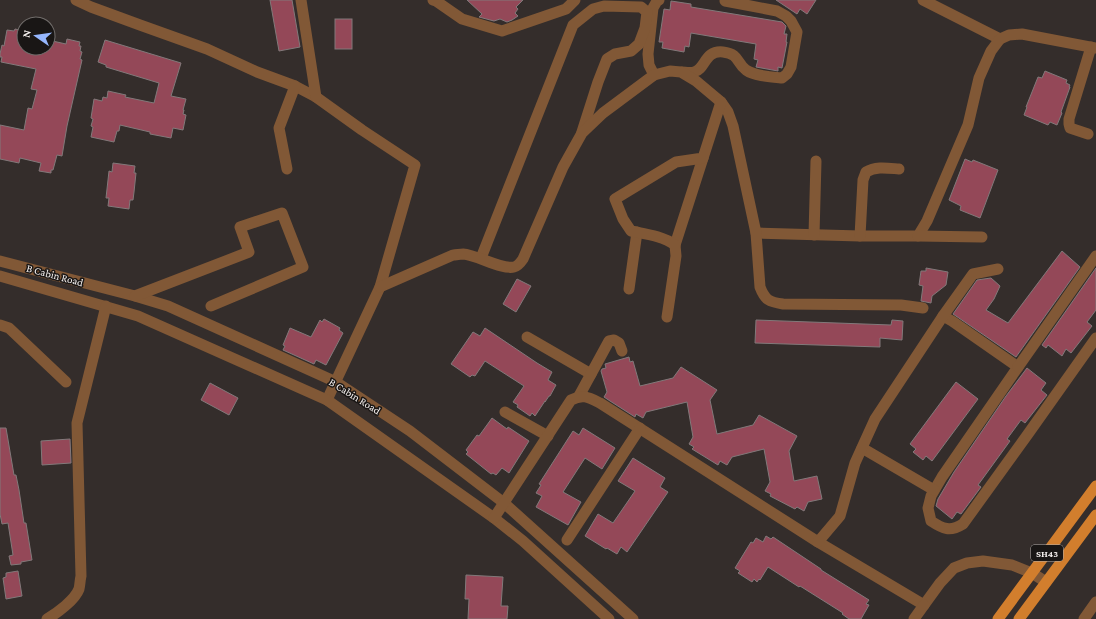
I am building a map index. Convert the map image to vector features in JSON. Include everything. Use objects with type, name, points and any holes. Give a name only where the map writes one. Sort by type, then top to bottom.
[{"type":"main road","name":"SH43","points":[[998,619],[1096,486]]},
{"type":"main road","name":"SH43","points":[[1019,619],[1096,515]]},
{"type":"street","points":[[76,0],[91,7],[207,49],[257,72],[295,86],[316,97],[415,165],[380,287],[327,400]]},
{"type":"street","points":[[301,0],[316,97]]},
{"type":"street","points":[[433,0],[462,19],[502,31],[566,9],[575,0]]},
{"type":"street","points":[[654,75],[649,65],[648,54],[653,8],[659,0]]},
{"type":"street","points":[[923,0],[1000,39]]},
{"type":"street","points":[[582,133],[603,113],[654,75],[670,70],[694,72],[699,69],[708,57],[714,53],[722,52],[733,54],[744,69],[751,73],[782,78],[787,74],[791,67],[796,32],[791,21],[777,11],[725,1]]},
{"type":"street","points":[[380,287],[453,255],[462,254],[510,267],[516,266],[524,259],[563,167],[582,133],[607,59],[615,54],[631,51],[640,44],[647,12],[641,7],[604,6],[592,8],[573,25],[481,258]]},
{"type":"street","points":[[918,236],[927,221],[968,125],[979,78],[991,51],[1000,39],[1009,35],[1022,34],[1094,48],[1069,119],[1070,128],[1088,134]]},
{"type":"street","points":[[681,72],[696,81],[720,102],[728,112],[733,126],[756,233],[760,287],[768,300],[783,304],[901,305],[923,308]]},
{"type":"street","points":[[287,169],[279,128],[295,86]]},
{"type":"street","points":[[668,317],[676,256],[675,245],[720,102]]},
{"type":"street","points":[[675,245],[663,238],[631,231],[623,219],[616,199],[676,162],[703,158]]},
{"type":"street","points":[[814,234],[816,161]]},
{"type":"street","points":[[860,236],[863,180],[866,172],[872,168],[878,167],[899,169]]},
{"type":"street","points":[[134,296],[249,252],[240,227],[282,213],[302,267],[211,306]]},
{"type":"street","points":[[629,289],[637,232]]},
{"type":"street","points":[[756,233],[982,237]]},
{"type":"street","points":[[1096,256],[942,477],[931,496],[928,508],[931,521],[949,529],[956,528],[963,524],[1096,338]]},
{"type":"street","name":"B Cabin Road","points":[[0,261],[168,306],[336,382],[410,432],[504,503],[633,619]]},
{"type":"street","points":[[818,542],[840,516],[855,463],[875,419],[943,316],[973,274],[998,268]]},
{"type":"street","points":[[0,276],[138,316],[327,400],[494,518],[523,541],[608,619]]},
{"type":"street","points":[[47,619],[71,601],[79,589],[80,576],[76,423],[106,306]]},
{"type":"street","points":[[943,316],[1018,367]]},
{"type":"street","points":[[0,325],[10,328],[66,382]]},
{"type":"street","points":[[527,337],[591,374]]},
{"type":"street","points":[[579,396],[609,341],[614,340],[619,343],[622,351]]},
{"type":"street","points":[[494,518],[571,400],[579,396],[588,397],[640,428],[818,542],[924,605]]},
{"type":"street","points":[[505,412],[548,436]]},
{"type":"street","points":[[567,540],[640,428]]},
{"type":"street","points":[[862,448],[934,490]]},
{"type":"street","points":[[914,619],[940,583],[954,568],[967,563],[982,561],[1012,565],[1032,573],[1046,582]]},
{"type":"street","points":[[1084,619],[1096,602]]},
{"type":"building","points":[[270,0],[292,0],[300,47],[279,51]]},
{"type":"building","points":[[467,0],[523,0],[516,7],[518,9],[515,13],[518,16],[507,22],[500,19],[494,21],[479,17],[482,14]]},
{"type":"building","points":[[776,0],[816,0],[807,14],[800,9],[797,14]]},
{"type":"building","points":[[671,1],[691,4],[691,7],[782,22],[786,26],[784,34],[787,34],[787,42],[782,68],[778,67],[778,71],[756,67],[758,60],[754,59],[756,44],[691,33],[689,47],[685,46],[684,52],[662,48],[663,42],[659,42],[664,9],[670,10]]},
{"type":"building","points":[[335,19],[352,19],[352,49],[335,49]]},
{"type":"building","points":[[16,29],[16,56],[56,56],[56,42],[66,44],[67,39],[80,42],[80,51],[82,52],[80,59],[82,60],[67,126],[62,156],[57,155],[51,173],[39,171],[41,163],[20,158],[19,163],[0,159],[0,125],[24,130],[28,108],[32,109],[37,90],[31,89],[36,69],[1,62],[2,57],[0,57],[0,54],[2,45],[4,46],[7,30],[14,31]]},
{"type":"building","points":[[105,40],[181,63],[171,96],[186,99],[183,110],[183,114],[186,115],[183,130],[173,128],[171,138],[150,134],[150,132],[120,125],[114,142],[91,137],[93,127],[91,126],[93,119],[91,118],[94,99],[102,101],[103,97],[107,98],[108,91],[126,95],[125,97],[154,103],[159,83],[106,67],[106,65],[98,62]]},
{"type":"building","points":[[1045,71],[1067,80],[1066,83],[1070,85],[1057,125],[1050,122],[1048,125],[1024,115],[1038,77],[1042,78]]},
{"type":"building","points":[[965,159],[972,162],[973,160],[998,170],[980,218],[960,210],[961,206],[949,200]]},
{"type":"building","points":[[113,163],[135,166],[134,173],[136,173],[133,200],[130,200],[129,209],[108,206],[109,198],[106,198],[109,171],[112,172]]},
{"type":"building","points":[[1062,251],[1080,267],[1016,357],[953,314],[977,280],[991,278],[1000,286],[994,299],[986,310],[1008,323]]},
{"type":"building","points":[[926,268],[948,272],[946,285],[932,296],[931,303],[921,301],[923,286],[919,285],[921,271],[926,271]]},
{"type":"building","points":[[1096,268],[1096,310],[1087,322],[1092,326],[1071,353],[1066,349],[1062,356],[1048,345],[1046,348],[1042,345]]},
{"type":"building","points":[[517,279],[531,286],[516,312],[503,304]]},
{"type":"building","points":[[324,319],[340,328],[339,330],[343,333],[326,365],[316,360],[314,364],[283,350],[285,346],[283,345],[290,328],[311,337],[320,320],[322,322]]},
{"type":"building","points":[[756,320],[891,325],[892,320],[903,321],[902,340],[880,338],[880,347],[755,343]]},
{"type":"building","points":[[485,328],[552,372],[548,380],[556,385],[550,396],[535,416],[532,413],[530,416],[517,407],[518,405],[513,402],[524,386],[485,361],[475,376],[472,375],[470,377],[451,364],[473,332],[480,336]]},
{"type":"building","points":[[629,357],[630,362],[633,361],[640,386],[673,378],[681,367],[717,390],[710,400],[717,434],[753,425],[759,415],[797,436],[789,451],[794,481],[817,476],[822,499],[808,502],[804,511],[797,507],[795,509],[770,496],[771,494],[765,491],[770,482],[764,449],[732,457],[727,465],[720,461],[718,465],[692,449],[694,447],[689,444],[693,437],[687,402],[646,412],[643,418],[636,414],[635,417],[604,397],[607,392],[601,371],[602,369],[606,368],[605,364]]},
{"type":"building","points":[[1027,368],[1046,383],[1041,390],[1047,395],[1025,423],[1021,420],[1007,439],[1010,441],[978,485],[981,487],[961,514],[957,512],[952,519],[936,506],[938,499],[954,472]]},
{"type":"building","points":[[956,382],[978,399],[932,461],[926,456],[923,460],[913,452],[916,449],[910,444]]},
{"type":"building","points":[[210,383],[238,398],[229,415],[201,400]]},
{"type":"building","points":[[492,418],[507,429],[508,427],[529,441],[509,473],[502,468],[496,475],[493,473],[491,474],[466,454],[468,452],[466,450],[477,435],[479,436]]},
{"type":"building","points":[[0,428],[6,428],[14,475],[16,475],[19,490],[24,523],[26,523],[32,560],[21,562],[21,564],[11,565],[9,556],[13,555],[8,523],[2,524],[0,514]]},
{"type":"building","points":[[583,428],[615,448],[602,469],[585,458],[563,492],[581,502],[568,525],[536,507],[542,496],[536,493],[541,485],[539,484],[573,431],[579,435]]},
{"type":"building","points":[[70,439],[71,463],[42,465],[41,441]]},
{"type":"building","points":[[633,458],[665,478],[660,487],[668,492],[627,552],[621,547],[617,554],[585,536],[598,514],[613,523],[635,491],[618,481]]},
{"type":"building","points":[[766,536],[771,539],[773,537],[821,570],[869,600],[866,604],[869,605],[861,619],[849,619],[842,614],[843,613],[768,567],[760,580],[759,579],[757,582],[754,579],[752,582],[738,573],[740,571],[735,568],[751,542],[753,543],[756,538],[763,542]]},
{"type":"building","points":[[18,571],[22,596],[6,599],[3,578],[6,577],[6,573]]},
{"type":"building","points":[[466,575],[503,577],[501,606],[508,606],[507,619],[468,619],[469,599],[465,599]]}]
